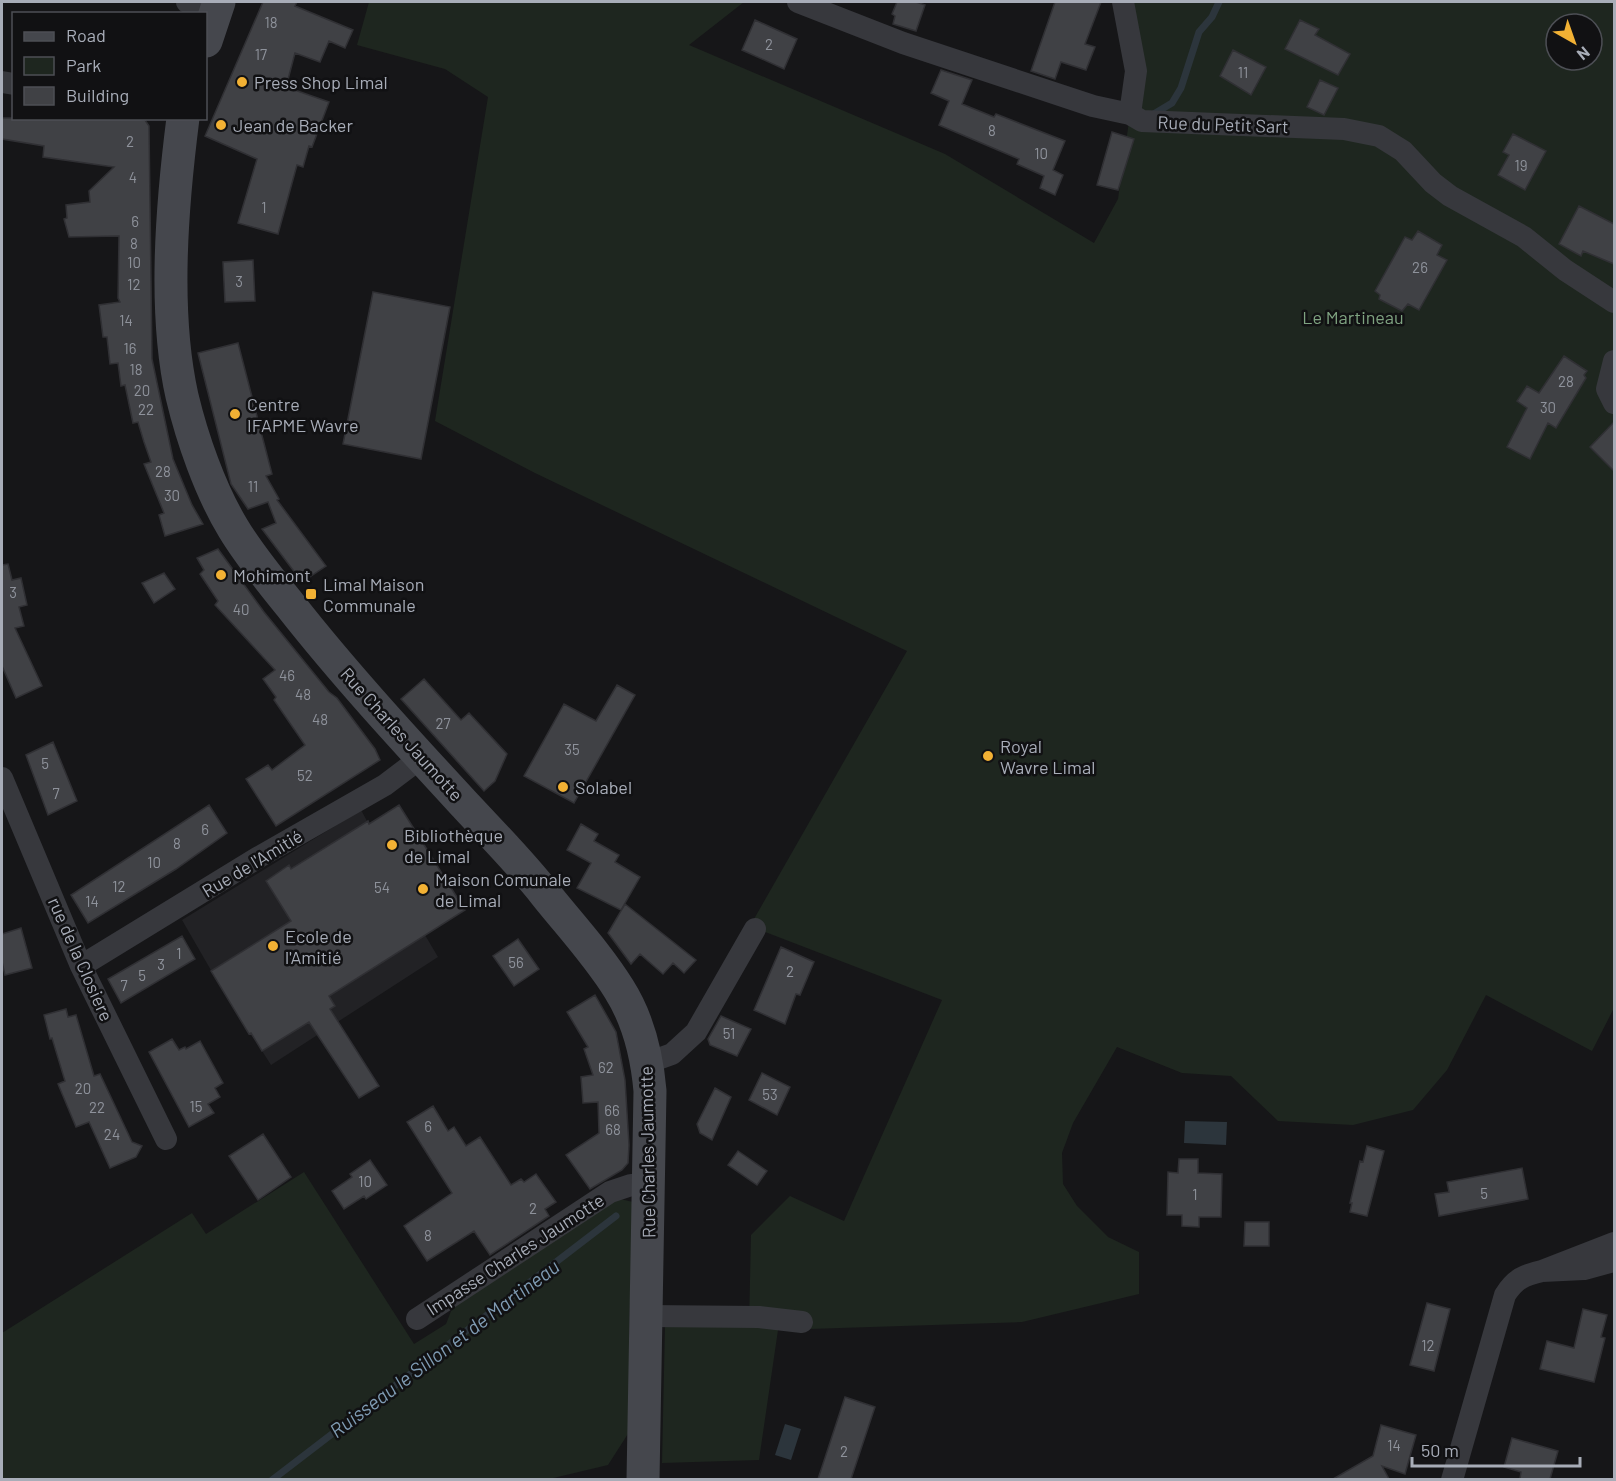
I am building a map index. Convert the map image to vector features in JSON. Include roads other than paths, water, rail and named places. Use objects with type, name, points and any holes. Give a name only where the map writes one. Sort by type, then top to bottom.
[{"type":"main road","name":"Rue Charles Jaumotte","points":[[183,120],[174,186],[172,290],[175,344],[182,395],[211,483],[232,527],[322,647],[535,881],[620,990],[638,1030],[647,1063],[650,1091],[644,1479]]},
{"type":"street","name":"Rue du Petit Sart","points":[[798,2],[903,43],[1093,106],[1130,114],[1142,121],[1344,129],[1379,136],[1403,151],[1433,183],[1450,196],[1524,237],[1565,270],[1614,302]]},
{"type":"street","points":[[1123,2],[1136,71],[1130,114]]},
{"type":"street","points":[[1614,362],[1607,389],[1614,403]]},
{"type":"street","name":"Rue de l'Amitié","points":[[81,966],[259,857],[385,785],[422,758]]},
{"type":"street","name":"rue de la Closiere","points":[[2,777],[81,966],[166,1139]]},
{"type":"street","points":[[647,1063],[672,1054],[696,1032],[755,929]]},
{"type":"street","name":"Impasse Charles Jaumotte","points":[[417,1319],[610,1192],[631,1185],[650,1186]]},
{"type":"street","points":[[1542,1271],[1614,1243]]},
{"type":"street","points":[[1452,1479],[1505,1294],[1512,1283],[1523,1275],[1542,1271],[1584,1269],[1614,1261]]},
{"type":"street","points":[[647,1316],[759,1317],[802,1322]]},
{"type":"waterway","name":"Ruisseau le Sillon et de Martineau","points":[[1152,115],[1172,103],[1181,88],[1199,32],[1212,17],[1219,2]]},
{"type":"waterway","name":"Ruisseau le Sillon et de Martineau","points":[[272,1480],[616,1216]]},
{"type":"place","name":"Press Shop Limal","points":[[242,82]]},
{"type":"place","name":"Jean de Backer","points":[[221,125]]},
{"type":"place","name":"Centre IFAPME Wavre","points":[[235,414]]},
{"type":"place","name":"Mohimont","points":[[221,575]]},
{"type":"place","name":"Limal Maison Communale","points":[[311,594]]},
{"type":"place","name":"Royal Wavre Limal","points":[[988,756]]},
{"type":"place","name":"Solabel","points":[[563,787]]},
{"type":"place","name":"Bibliothèque de Limal","points":[[392,845]]},
{"type":"place","name":"Maison Comunale de Limal","points":[[423,889]]},
{"type":"place","name":"Ecole de l'Amitié","points":[[273,946]]},
{"type":"park label","name":"Le Martineau","points":[[1353,317]]}]
